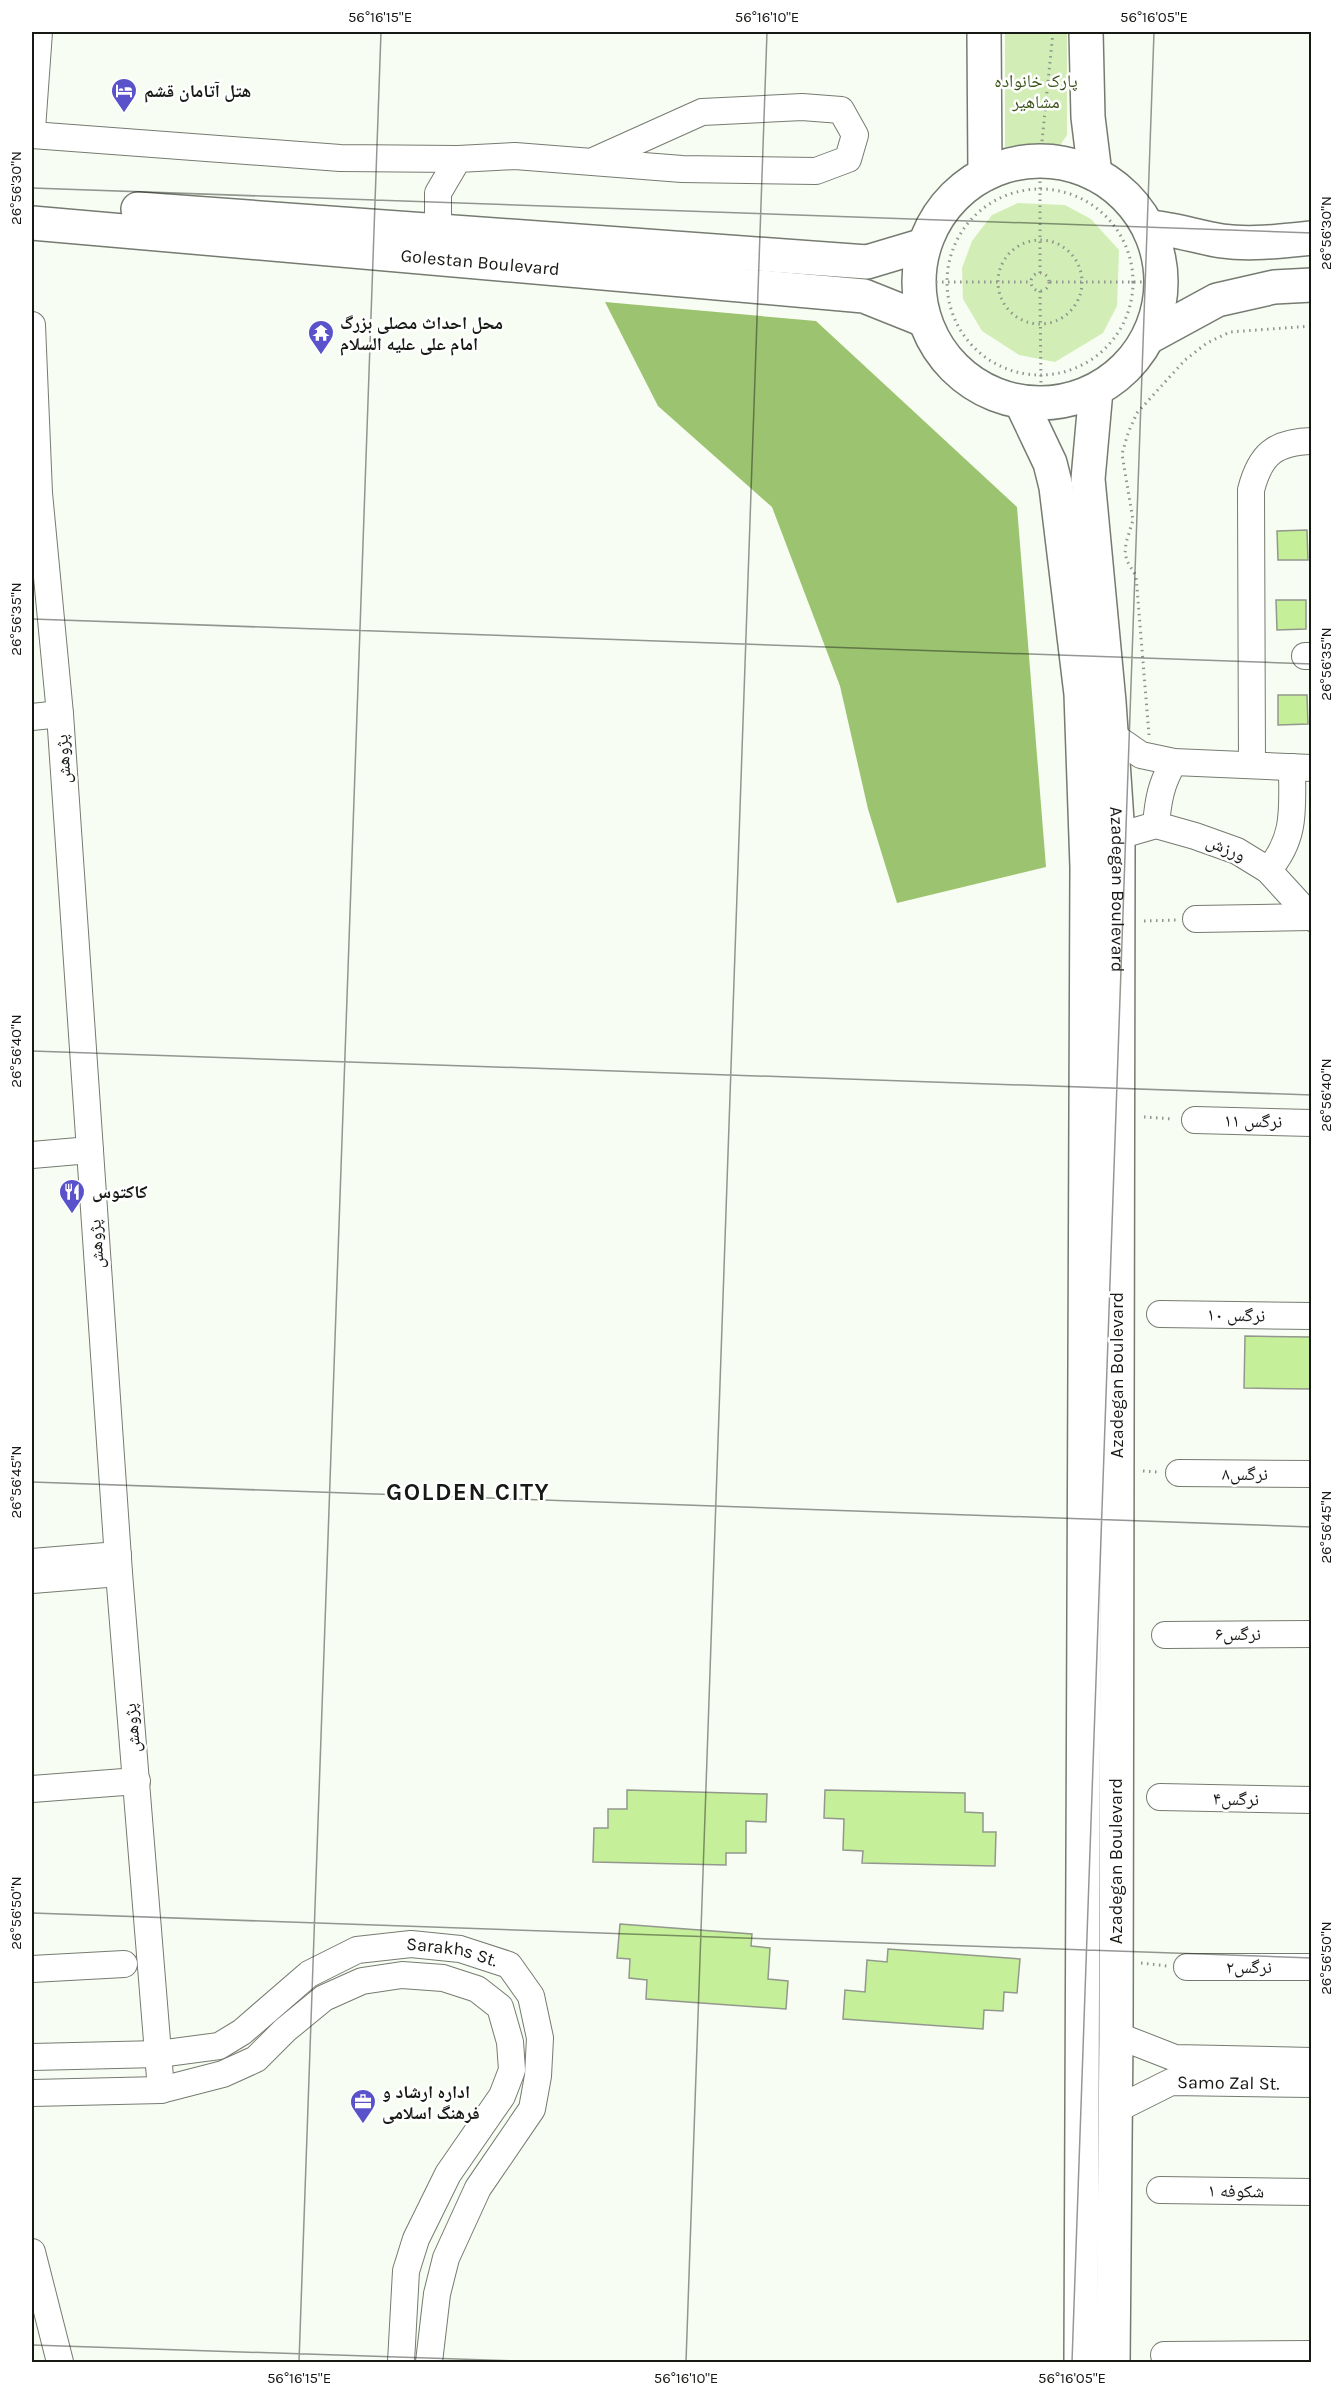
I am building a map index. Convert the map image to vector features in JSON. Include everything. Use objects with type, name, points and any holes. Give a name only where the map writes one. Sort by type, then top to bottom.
[{"type":"main road","points":[[984,32],[985,174]]},
{"type":"main road","points":[[1086,32],[1088,117],[1095,174]]},
{"type":"main road","points":[[1059,162],[1095,174],[1126,196],[1149,227],[1161,263],[1148,282],[1156,319],[1149,337],[1127,368],[1112,380],[1096,390],[1069,400],[1034,394],[985,391],[969,381],[942,354],[924,320],[932,282],[924,245],[941,211],[968,184],[985,174],[1011,165],[1040,175],[1059,162]]},
{"type":"main road","name":"Golestan Boulevard","points":[[32,202],[867,262],[924,245]]},
{"type":"main road","name":"Golestan Boulevard","points":[[32,223],[864,296],[924,320]]},
{"type":"main road","points":[[1149,227],[1169,228],[1223,241],[1262,242],[1311,238]]},
{"type":"main road","points":[[1149,337],[1217,300],[1274,287],[1311,285]]},
{"type":"main road","name":"Azadegan Boulevard","points":[[1096,390],[1088,479],[1112,735],[1118,836],[1117,1737],[1113,2362]]},
{"type":"main road","name":"Azadegan Boulevard","points":[[1034,394],[1056,487],[1081,694],[1085,783],[1087,867],[1081,2362]]},
{"type":"main road","points":[[1083,1736],[1117,1737]]},
{"type":"street","points":[[32,129],[39,32]]},
{"type":"street","points":[[32,135],[340,158],[458,159],[515,156],[682,169],[816,171],[848,159],[855,135],[841,110],[802,107],[702,112],[593,161]]},
{"type":"street","points":[[438,231],[438,193],[458,159]]},
{"type":"street","name":"پژوهش","points":[[32,325],[35,493],[59,706],[119,1564],[161,2090]]},
{"type":"street","points":[[1252,765],[1251,490],[1256,469],[1268,452],[1300,441],[1311,441]]},
{"type":"street","points":[[32,699],[59,706]]},
{"type":"street","points":[[32,717],[59,706]]},
{"type":"street","points":[[1112,735],[1141,755],[1162,760],[1302,767],[1292,821],[1279,857],[1268,870]]},
{"type":"street","points":[[1118,836],[1156,825],[1159,795],[1165,777],[1162,760]]},
{"type":"street","name":"ورزش","points":[[1156,825],[1237,851],[1268,870],[1311,918]]},
{"type":"street","points":[[1196,920],[1311,918]]},
{"type":"street","name":"نرگس ۱۱","points":[[1195,1120],[1311,1123]]},
{"type":"street","points":[[32,1155],[90,1150]]},
{"type":"street","name":"نرگس ۱۰","points":[[1161,1314],[1311,1316]]},
{"type":"street","name":"نرگس۸","points":[[1179,1473],[1311,1474]]},
{"type":"street","points":[[32,1562],[119,1564]]},
{"type":"street","points":[[32,1580],[119,1564]]},
{"type":"street","name":"نرگس۶","points":[[1165,1635],[1311,1634]]},
{"type":"street","points":[[32,1789],[137,1781]]},
{"type":"street","name":"نرگس۴","points":[[1160,1797],[1311,1800]]},
{"type":"street","name":"Sarakhs St.","points":[[32,2057],[159,2054],[219,2046],[242,2032],[309,1974],[357,1950],[411,1944],[460,1949],[509,1965],[531,1996],[540,2038],[538,2076],[532,2109],[478,2188],[446,2258],[436,2294],[429,2362]]},
{"type":"street","points":[[32,1969],[124,1964]]},
{"type":"street","name":"نرگس۲","points":[[1187,1967],[1311,1967]]},
{"type":"street","name":"Sarakhs St.","points":[[32,2092],[161,2090],[223,2074],[256,2059],[285,2030],[324,1998],[362,1981],[402,1975],[443,1978],[477,1989],[500,2007],[510,2042],[512,2070],[502,2096],[448,2174],[416,2239],[406,2271],[401,2362]]},
{"type":"street","name":"Samo Zal St.","points":[[1116,2035],[1175,2058],[1311,2061]]},
{"type":"street","name":"Samo Zal St.","points":[[1115,2110],[1171,2082],[1311,2084]]},
{"type":"street","name":"شکوفه ۱","points":[[1160,2190],[1311,2192]]},
{"type":"street","points":[[32,2252],[60,2362]]},
{"type":"street","points":[[1164,2355],[1311,2354]]},
{"type":"path","points":[[1040,273],[1040,175],[1053,32]]},
{"type":"path","points":[[1040,175],[1056,190],[1080,198],[1101,211],[1112,222],[1148,282]]},
{"type":"path","points":[[932,282],[968,222],[986,206],[1040,175]]},
{"type":"path","points":[[1040,241],[1061,246],[1070,253],[1076,261],[1082,282],[1077,303],[1070,312],[1051,322],[1040,324],[1019,318],[1011,312],[1004,303],[998,282],[1000,272],[1011,253],[1029,242],[1040,241]]},
{"type":"path","points":[[1031,282],[1036,274],[1040,273],[1045,274],[1050,282]]},
{"type":"path","points":[[932,282],[1031,282]]},
{"type":"path","points":[[932,282],[968,343],[980,354],[1001,367],[1024,374],[1034,394]]},
{"type":"path","points":[[1031,282],[1036,290],[1040,291]]},
{"type":"path","points":[[1050,282],[1148,282]]},
{"type":"path","points":[[1040,291],[1048,287],[1050,282]]},
{"type":"path","points":[[1034,394],[1087,363],[1107,348],[1122,329],[1148,282]]},
{"type":"path","points":[[1034,394],[1040,324],[1040,291]]},
{"type":"path","points":[[1162,760],[1136,576],[1125,553],[1133,520],[1122,454],[1128,433],[1137,413],[1185,360],[1207,344],[1230,332],[1311,326]]},
{"type":"path","points":[[1118,921],[1196,920]]},
{"type":"path","points":[[1118,1116],[1195,1120]]},
{"type":"path","points":[[1117,1470],[1179,1473]]},
{"type":"green space","name":"پارک خانواده مشاهیر","points":[[1005,32],[1067,32],[1067,135],[1057,150],[1005,151]]},
{"type":"green space","points":[[1018,203],[1065,205],[1091,219],[1119,250],[1117,306],[1103,333],[1055,362],[1019,355],[982,331],[963,299],[962,268],[972,241],[992,215]]},
{"type":"green space","points":[[605,302],[816,321],[1017,507],[1046,867],[897,903],[868,809],[840,686],[772,507],[658,406]]},
{"type":"building","points":[[1307,530],[1308,560],[1278,560],[1277,531]]},
{"type":"building","points":[[1276,600],[1306,600],[1306,629],[1277,630]]},
{"type":"building","points":[[1278,695],[1307,695],[1308,724],[1278,725]]},
{"type":"building","points":[[1245,1336],[1311,1337],[1311,1389],[1244,1388]]},
{"type":"building","points":[[627,1790],[767,1794],[766,1822],[746,1821],[746,1853],[726,1853],[726,1865],[593,1862],[594,1828],[608,1828],[608,1809],[627,1809]]},
{"type":"building","points":[[825,1790],[965,1793],[965,1812],[983,1813],[983,1832],[996,1832],[995,1866],[862,1863],[863,1851],[843,1850],[844,1819],[824,1818]]},
{"type":"building","points":[[620,1924],[752,1934],[751,1946],[770,1948],[768,1979],[788,1981],[786,2009],[646,1999],[647,1980],[629,1978],[630,1959],[617,1958]]},
{"type":"building","points":[[888,1949],[1020,1959],[1017,1993],[1004,1992],[1003,2011],[984,2010],[983,2029],[843,2019],[845,1990],[865,1992],[867,1960],[887,1962]]},
{"type":"place","name":"هتل آتامان قشم","points":[[124,114]]},
{"type":"place","name":"محل احداث مصلی بزرگ امام علی علیه السلام","points":[[321,356]]},
{"type":"place","name":"کاکتوس","points":[[72,1215]]},
{"type":"place","name":"اداره ارشاد و فرهنگ اسلامی","points":[[363,2125]]},
{"type":"district","name":"GOLDEN CITY","points":[[468,1492]]}]
